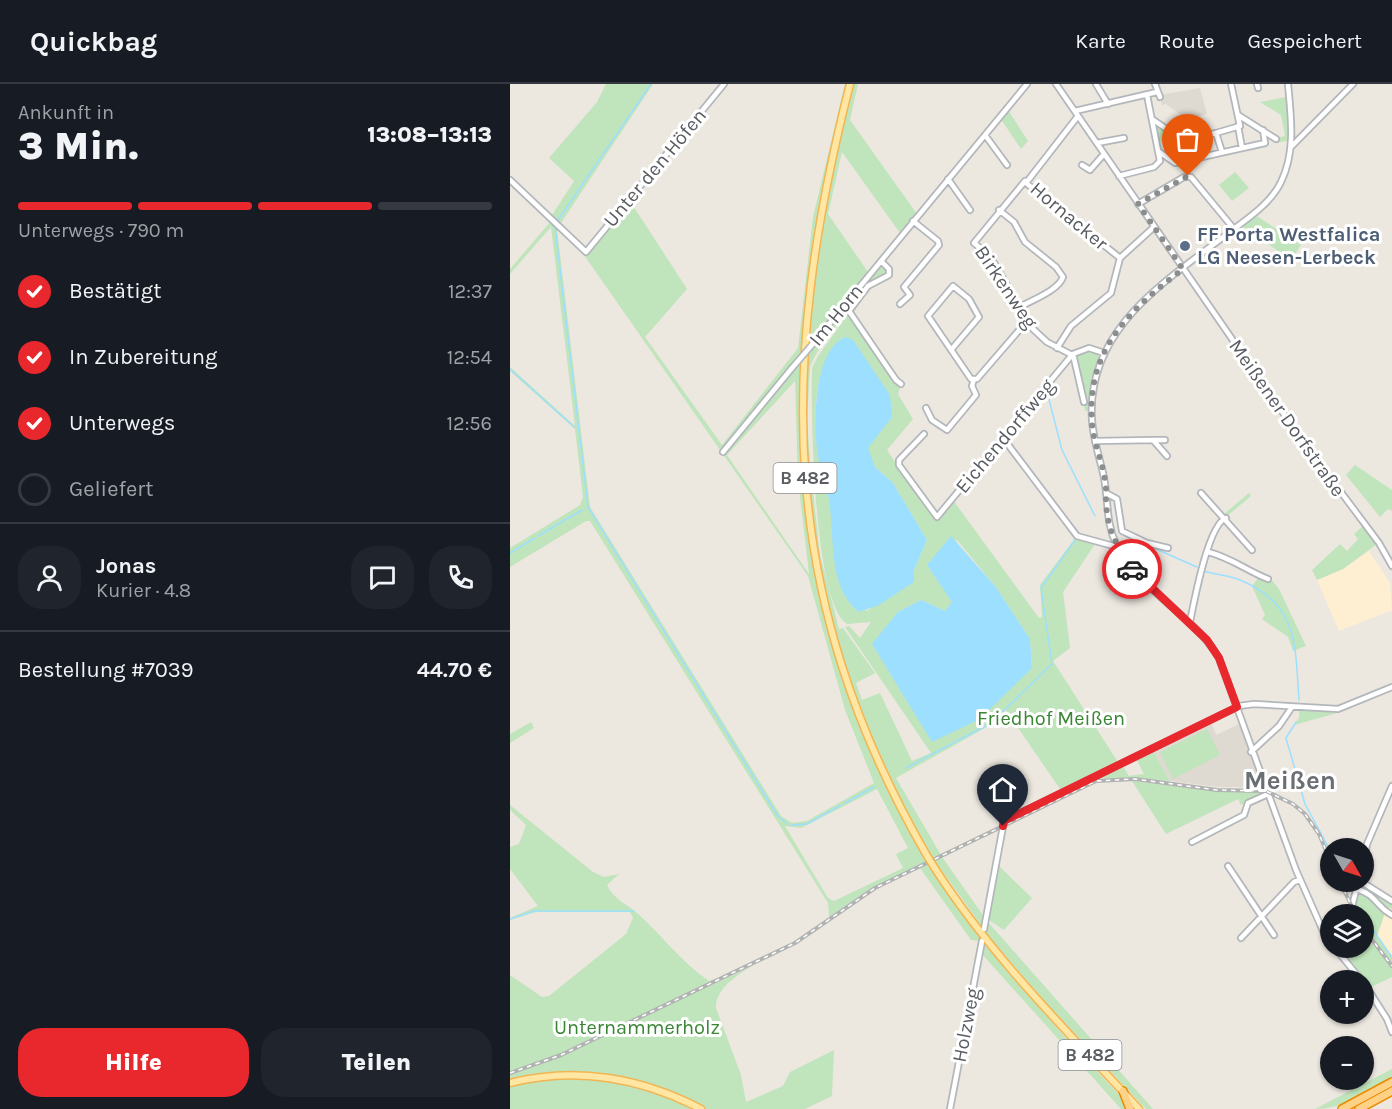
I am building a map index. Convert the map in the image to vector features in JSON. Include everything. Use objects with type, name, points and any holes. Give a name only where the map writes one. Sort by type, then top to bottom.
[{"type":"highway","points":[[1342,1109],[1392,1083]]},
{"type":"highway","points":[[1123,1091],[1130,1109]]},
{"type":"highway","points":[[1359,1109],[1392,1091]]},
{"type":"main road","name":"B 482","points":[[850,84],[820,220],[808,301],[802,389],[805,480],[821,592],[847,684],[886,782],[926,854],[964,912],[1016,976],[1139,1109]]},
{"type":"main road","points":[[510,1083],[560,1075],[614,1078],[664,1092],[701,1109]]},
{"type":"street","name":"Unter den Höfen","points":[[510,180],[586,252],[724,84]]},
{"type":"street","name":"Im Horn","points":[[723,452],[1027,84]]},
{"type":"street","name":"Meißener Dorfstraße","points":[[1056,84],[1322,469],[1391,558],[1392,566]]},
{"type":"street","points":[[1096,84],[1108,104]]},
{"type":"street","points":[[1076,113],[1147,95],[1159,95],[1155,84]]},
{"type":"street","points":[[1232,84],[1242,148]]},
{"type":"street","points":[[1288,84],[1292,147],[1285,172],[1275,192],[1234,229],[1128,314],[1104,353],[1093,391],[1092,420],[1106,493],[1108,522],[1117,547],[1142,581],[1190,622],[1219,658],[1251,752],[1300,880],[1320,921]]},
{"type":"street","points":[[1292,147],[1353,84]]},
{"type":"street","points":[[1119,176],[1158,165],[1158,151],[1147,95]]},
{"type":"street","name":"Hornacker","points":[[1076,113],[1025,181],[1041,197],[1120,258]]},
{"type":"street","points":[[1238,114],[1276,139]]},
{"type":"street","points":[[1152,119],[1184,141],[1238,126]]},
{"type":"street","points":[[1158,151],[1175,163],[1195,159],[1265,143],[1263,130]]},
{"type":"street","points":[[1217,132],[1222,152]]},
{"type":"street","points":[[985,135],[1007,165]]},
{"type":"street","points":[[1096,143],[1124,138]]},
{"type":"street","points":[[1190,140],[1195,159]]},
{"type":"street","points":[[1082,165],[1091,169],[1104,154]]},
{"type":"street","points":[[1138,204],[1184,177],[1191,177],[1234,229]]},
{"type":"street","points":[[948,179],[970,210]]},
{"type":"street","name":"Birkenweg","points":[[1025,181],[974,243],[990,256],[1027,321],[1038,335],[1057,348],[1073,354]]},
{"type":"street","points":[[999,210],[1014,222],[1025,242],[1056,267],[1063,277],[1055,287],[1020,307]]},
{"type":"street","points":[[900,304],[910,295],[904,287],[939,245],[914,221]]},
{"type":"street","points":[[1057,348],[1068,329],[1111,292],[1120,258],[1154,227]]},
{"type":"street","points":[[881,261],[889,269],[889,275],[868,286],[849,311],[896,380],[902,384]]},
{"type":"street","points":[[951,350],[980,313],[969,298],[953,286],[928,316],[951,350],[974,379]]},
{"type":"street","points":[[926,408],[932,420],[947,430],[976,395],[972,386],[974,379],[1027,321]]},
{"type":"street","points":[[1084,402],[1073,354],[1089,348],[1104,353]]},
{"type":"street","name":"Eichendorffweg","points":[[924,434],[899,460],[899,465],[937,517],[1073,354]]},
{"type":"street","points":[[1003,438],[1077,536],[1117,547]]},
{"type":"street","points":[[1153,440],[1167,456]]},
{"type":"street","points":[[1095,441],[1165,440]]},
{"type":"street","points":[[1106,493],[1117,499],[1122,531],[1147,543],[1168,548]]},
{"type":"street","points":[[1201,493],[1226,518],[1252,550]]},
{"type":"street","points":[[1190,622],[1200,571],[1216,525],[1226,518]]},
{"type":"street","points":[[1208,552],[1225,556],[1245,570],[1268,579]]},
{"type":"street","points":[[984,930],[1004,821],[1237,707],[1254,704],[1338,710],[1392,687]]},
{"type":"street","points":[[1251,752],[1272,734],[1292,707]]},
{"type":"street","points":[[1370,838],[1392,786]]},
{"type":"street","points":[[1192,842],[1242,816],[1249,802],[1268,794]]},
{"type":"street","points":[[1228,866],[1274,935]]},
{"type":"street","points":[[1241,938],[1294,882],[1300,880]]},
{"type":"street","points":[[1374,890],[1392,901]]},
{"type":"street","points":[[1364,892],[1372,895],[1381,908],[1392,915]]},
{"type":"street","name":"Holzweg","points":[[950,1109],[982,941]]},
{"type":"street","points":[[1344,958],[1354,970]]},
{"type":"street","points":[[1374,999],[1392,1032]]},
{"type":"shaded area","points":[[1200,88],[1207,114],[1186,119],[1166,104],[1162,105],[1159,95]]},
{"type":"shaded area","points":[[1369,551],[1390,583],[1392,610],[1339,631],[1317,580],[1343,569]]},
{"type":"shaded area","points":[[1210,719],[1216,735],[1241,723],[1263,787],[1218,787],[1170,781],[1151,747]]},
{"type":"shaded area","points":[[1387,907],[1392,909],[1392,957],[1377,936]]},
{"type":"green space","name":"Friedhof Meißen","points":[[606,84],[653,84],[561,223],[583,247],[586,247],[677,139],[630,201],[687,289],[645,337],[722,445],[798,348],[813,217],[845,84],[858,84],[850,120],[917,214],[900,233],[842,152],[828,214],[868,272],[867,278],[879,266],[885,266],[888,273],[864,288],[816,354],[810,366],[807,420],[811,473],[820,555],[839,629],[843,628],[875,673],[856,683],[862,700],[880,693],[912,761],[931,753],[845,627],[849,626],[860,638],[871,622],[847,624],[836,609],[827,581],[821,545],[816,504],[812,368],[848,314],[900,388],[898,394],[913,419],[887,450],[935,520],[953,500],[1039,618],[1042,617],[1040,585],[1076,537],[1095,544],[1063,592],[1070,648],[1053,661],[1118,762],[1060,789],[1006,710],[992,724],[896,778],[941,855],[872,888],[829,917],[828,903],[590,521],[586,521],[510,567],[510,548],[580,505],[583,497],[575,429],[510,371],[510,367],[575,426],[551,227],[510,274],[510,269],[551,221],[510,185],[510,178],[552,215],[574,181],[549,158],[597,102]],"holes":[[[557,229],[584,255],[808,576],[845,710],[874,783],[807,821],[792,823],[781,816],[590,507]],[[842,338],[892,417],[867,448],[875,467],[893,483],[927,540],[914,570],[914,582],[866,611],[832,510],[822,471],[816,433],[817,397],[825,365]],[[795,381],[798,480],[809,574],[727,455]],[[957,540],[995,586],[1030,639],[1032,668],[898,612],[921,600],[945,611],[953,602],[927,565]],[[877,789],[908,848],[896,854],[903,868],[834,901],[828,898],[785,826],[801,828]]]},
{"type":"green space","points":[[1286,97],[1289,140],[1277,143],[1276,138],[1285,136],[1281,115],[1260,102]]},
{"type":"green space","points":[[1008,110],[1028,141],[1021,149],[1001,119]]},
{"type":"green space","points":[[1154,122],[1177,138],[1158,142]]},
{"type":"green space","points":[[1235,172],[1249,188],[1232,201],[1219,185]]},
{"type":"green space","points":[[1255,215],[1301,245],[1291,260],[1242,226]]},
{"type":"green space","points":[[1084,351],[1096,352],[1099,357],[1090,410],[1085,411],[1084,405],[1087,404],[1076,357]]},
{"type":"green space","points":[[1355,465],[1392,490],[1392,511],[1388,509],[1380,517],[1346,475]]},
{"type":"green space","points":[[1249,493],[1251,496],[1226,517],[1224,514]]},
{"type":"green space","points":[[1363,526],[1377,544],[1343,569],[1317,580],[1312,570],[1340,544],[1347,551],[1358,539],[1354,534]]},
{"type":"green space","points":[[1259,577],[1271,579],[1279,589],[1306,646],[1293,651],[1288,637],[1262,619],[1265,615],[1252,586]]},
{"type":"green space","points":[[1299,709],[1337,713],[1294,725],[1299,718]]},
{"type":"green space","points":[[531,722],[534,728],[510,743],[510,734]]},
{"type":"green space","points":[[1207,729],[1220,755],[1173,779],[1160,752]]},
{"type":"green space","points":[[1151,747],[1170,781],[1095,778],[1122,765],[1129,776],[1144,774],[1134,755]]},
{"type":"green space","points":[[1132,781],[1217,791],[1265,792],[1241,805],[1238,799],[1166,834]]},
{"type":"green space","name":"Unternammerholz","points":[[510,805],[593,872],[604,877],[619,874],[607,885],[613,894],[646,921],[689,965],[709,981],[736,971],[706,988],[758,963],[725,986],[718,997],[716,1008],[741,1075],[746,1102],[783,1086],[790,1072],[834,1050],[832,1096],[805,1109],[510,1109],[510,975],[542,997],[549,996],[626,934],[633,918],[630,912],[536,912],[510,920],[538,906],[510,869],[510,847],[519,844],[526,825],[510,810]]},
{"type":"green space","points":[[942,857],[985,918],[983,928],[935,861]]},
{"type":"green space","points":[[928,864],[981,939],[979,941],[971,940],[920,868]]},
{"type":"green space","points":[[998,865],[1032,898],[1004,930],[989,920]]},
{"type":"green space","points":[[1374,891],[1392,903],[1392,909],[1387,907],[1377,936],[1392,957],[1392,964],[1374,944],[1374,904],[1356,904],[1359,892]]},
{"type":"green space","points":[[988,922],[1153,1109],[1146,1109],[1054,1012],[985,932]]},
{"type":"green space","points":[[984,943],[1064,1036],[1121,1097],[1127,1109],[1121,1109],[982,954]]},
{"type":"green space","points":[[1374,944],[1392,967],[1392,977],[1374,986],[1374,970],[1358,970],[1349,958],[1374,958]]},
{"type":"green space","points":[[1392,1069],[1392,1078],[1374,1088],[1374,1078]]},
{"type":"green space","points":[[1352,1090],[1371,1090],[1346,1103],[1315,1109]]},
{"type":"water","points":[[845,337],[853,340],[890,395],[892,417],[868,448],[875,467],[893,483],[927,540],[914,570],[914,582],[879,605],[859,612],[849,601],[837,575],[829,500],[816,443],[816,408],[821,373],[834,345]]},
{"type":"water","points":[[951,536],[995,586],[1030,639],[1032,668],[980,719],[932,742],[872,644],[898,612],[921,600],[945,611],[952,602],[927,565]]},
{"type":"waterway","points":[[558,220],[651,84]]},
{"type":"waterway","points":[[555,227],[588,507],[777,815],[786,823]]},
{"type":"waterway","points":[[510,369],[574,427]]},
{"type":"waterway","points":[[1046,388],[1062,450],[1095,516]]},
{"type":"waterway","points":[[538,536],[582,510]]},
{"type":"waterway","points":[[510,553],[535,538]]},
{"type":"waterway","points":[[1131,538],[1197,567]]},
{"type":"waterway","points":[[906,768],[991,723],[1052,664],[1041,588],[1075,540]]},
{"type":"waterway","points":[[1204,571],[1236,578],[1259,590],[1274,601],[1284,614],[1294,645],[1299,700]]},
{"type":"waterway","points":[[1296,722],[1286,738],[1305,804],[1323,838]]},
{"type":"waterway","points":[[845,803],[874,787]]},
{"type":"waterway","points":[[791,825],[807,824],[841,805]]},
{"type":"waterway","points":[[510,919],[534,911],[634,911]]},
{"type":"waterway","points":[[1374,931],[1392,957]]},
{"type":"railway","points":[[510,1073],[561,1055],[795,943],[875,888],[1096,781],[1135,779],[1217,790],[1266,791],[1293,804],[1305,814],[1321,838]]},
{"type":"railway","points":[[1345,892],[1351,904]]},
{"type":"railway","points":[[1374,942],[1392,966]]},
{"type":"way so far","points":[[1132,569],[1117,547],[1108,522],[1105,479],[1092,423],[1093,391],[1107,344],[1115,331],[1143,300],[1183,269],[1138,204],[1188,176]]},
{"type":"place","name":"FF Porta Westfalica LG Neesen-Lerbeck","points":[[1185,246]]},
{"type":"district","name":"Meißen","points":[[1290,780]]},
{"type":"route","points":[[1003,826],[1004,821],[1237,707],[1219,658],[1207,640],[1190,622],[1142,581],[1132,569]]}]
